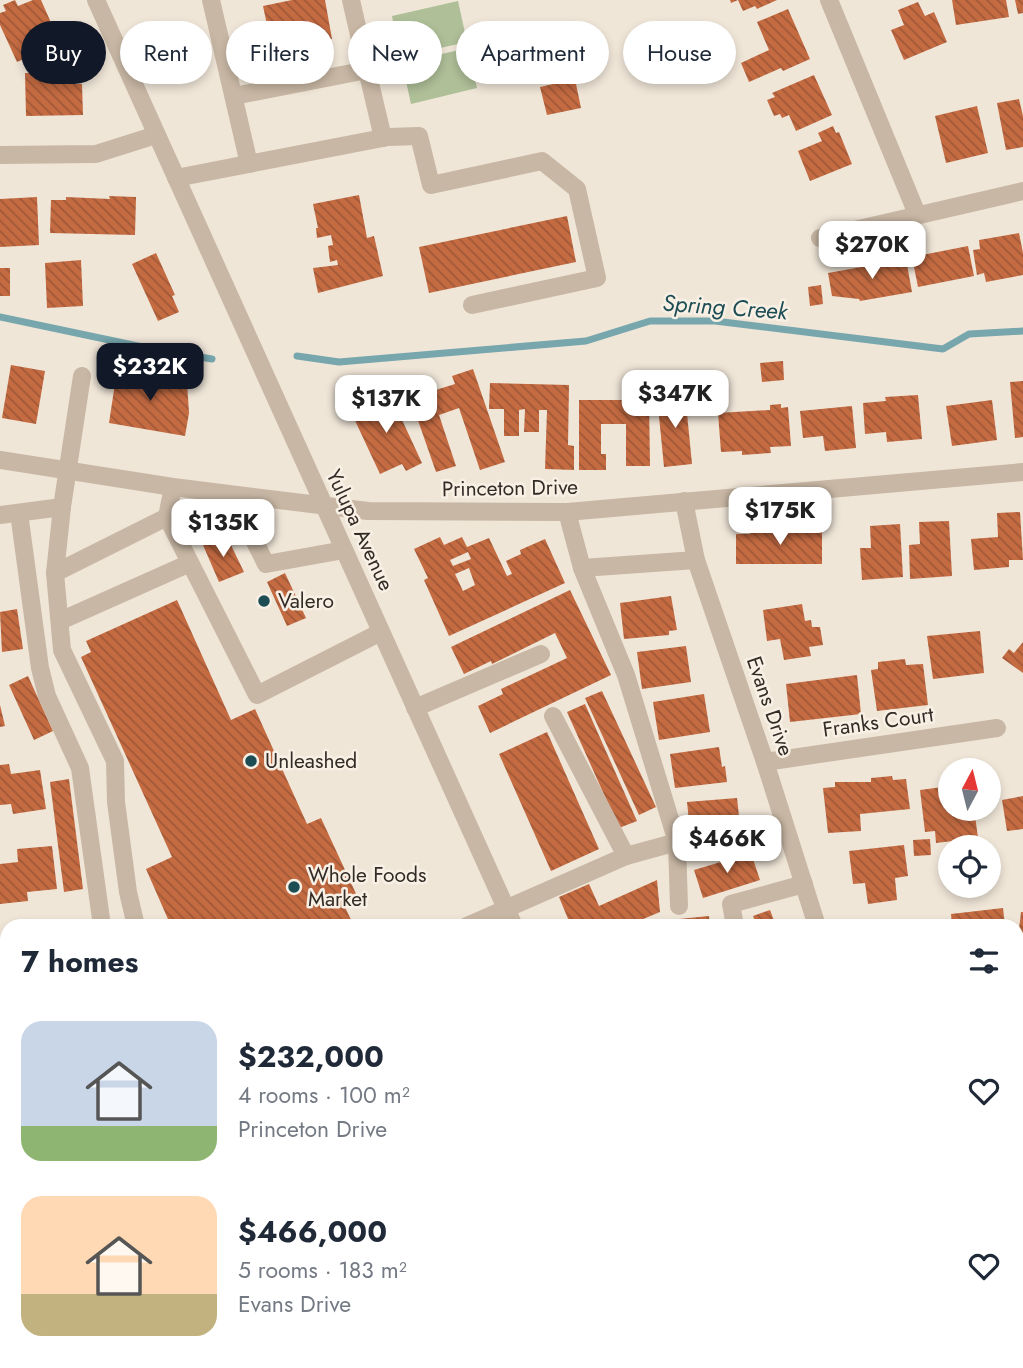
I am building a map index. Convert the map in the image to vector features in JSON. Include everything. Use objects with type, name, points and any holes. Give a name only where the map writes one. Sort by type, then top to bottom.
[{"type":"street","name":"Yulupa Avenue","points":[[96,0],[510,918]]},
{"type":"street","points":[[211,0],[249,164]]},
{"type":"street","points":[[351,0],[356,21]]},
{"type":"street","points":[[829,0],[917,214]]},
{"type":"street","points":[[234,96],[348,74]]},
{"type":"street","points":[[371,84],[383,138]]},
{"type":"street","points":[[0,155],[96,153],[156,135]]},
{"type":"street","points":[[176,178],[383,138],[419,136],[430,185],[542,161],[578,189],[597,278],[471,305]]},
{"type":"street","points":[[820,238],[1023,191]]},
{"type":"street","points":[[82,376],[55,573],[62,650],[115,761],[116,802],[134,919]]},
{"type":"street","name":"Princeton Drive","points":[[0,460],[173,487],[369,511],[567,512],[1023,472]]},
{"type":"street","points":[[173,487],[167,517],[257,695],[381,632]]},
{"type":"street","points":[[257,498],[255,542],[266,564],[344,550]]},
{"type":"street","name":"Evans Drive","points":[[684,500],[696,560],[815,919]]},
{"type":"street","points":[[0,515],[62,507]]},
{"type":"street","points":[[567,512],[582,568],[625,675],[677,842],[679,906]]},
{"type":"street","points":[[19,513],[40,668],[47,696],[80,768],[101,919]]},
{"type":"street","points":[[55,573],[167,517]]},
{"type":"street","points":[[582,568],[696,560]]},
{"type":"street","points":[[60,621],[190,563]]},
{"type":"street","points":[[415,708],[541,654]]},
{"type":"street","points":[[554,716],[626,856]]},
{"type":"street","name":"Franks Court","points":[[765,762],[997,728]]},
{"type":"street","points":[[510,918],[626,856],[677,842]]},
{"type":"street","points":[[733,919],[731,905],[804,884]]},
{"type":"green space","points":[[458,1],[462,21],[456,21],[456,44],[442,48],[442,21],[393,21],[392,16]]},
{"type":"green space","points":[[456,51],[456,84],[476,84],[477,88],[411,104],[407,84],[442,84],[442,54]]},
{"type":"building","points":[[15,0],[18,6],[41,0],[50,21],[21,21],[21,60],[17,62],[0,25],[0,13],[6,11],[3,5]]},
{"type":"building","points":[[292,0],[325,0],[329,21],[266,21],[263,6]]},
{"type":"building","points":[[738,0],[777,0],[757,9],[755,6],[743,11]]},
{"type":"building","points":[[952,0],[1006,0],[1009,17],[956,25]]},
{"type":"building","points":[[1015,0],[1023,0],[1023,13],[1018,14]]},
{"type":"building","points":[[918,2],[925,16],[934,12],[947,42],[904,60],[891,30],[904,25],[898,10]]},
{"type":"building","points":[[788,9],[810,59],[749,82],[741,63],[769,50],[757,22]]},
{"type":"building","points":[[814,75],[832,115],[796,131],[789,115],[782,118],[780,114],[774,116],[767,100],[775,97],[772,93]]},
{"type":"building","points":[[25,84],[82,84],[83,115],[26,116]]},
{"type":"building","points":[[576,84],[581,108],[547,115],[540,87]]},
{"type":"building","points":[[1019,99],[1023,116],[1023,147],[1006,150],[997,103]]},
{"type":"building","points":[[977,106],[988,153],[946,163],[935,116]]},
{"type":"building","points":[[833,126],[836,133],[839,132],[852,164],[810,181],[798,151],[822,141],[818,133]]},
{"type":"building","points":[[359,195],[367,238],[374,236],[383,276],[318,293],[313,268],[338,265],[337,260],[330,262],[328,246],[333,245],[331,235],[317,238],[318,228],[313,204]]},
{"type":"building","points":[[109,196],[136,197],[135,235],[50,233],[51,200],[66,200],[66,197],[110,199]]},
{"type":"building","points":[[37,197],[39,245],[0,247],[0,199]]},
{"type":"building","points":[[567,216],[576,262],[429,293],[419,247]]},
{"type":"building","points":[[1019,233],[1023,275],[986,282],[984,273],[977,275],[973,250],[980,249],[979,240]]},
{"type":"building","points":[[968,246],[974,276],[918,287],[912,257]]},
{"type":"building","points":[[156,253],[175,295],[172,296],[179,312],[158,321],[132,264]]},
{"type":"building","points":[[906,259],[912,292],[860,301],[832,296],[828,273]]},
{"type":"building","points":[[81,260],[83,306],[47,308],[45,263]]},
{"type":"building","points":[[0,268],[10,268],[10,296],[0,296]]},
{"type":"building","points":[[821,285],[823,304],[810,306],[808,287]]},
{"type":"building","points":[[783,361],[784,380],[762,382],[760,363]]},
{"type":"building","points":[[11,365],[45,371],[36,424],[2,418]]},
{"type":"building","points":[[473,369],[505,462],[480,470],[459,408],[439,415],[456,466],[436,472],[407,389],[423,384],[426,393],[455,384],[452,376]]},
{"type":"building","points":[[117,370],[187,382],[189,413],[185,436],[109,423]]},
{"type":"building","points":[[1023,381],[1023,437],[1015,438],[1010,382]]},
{"type":"building","points":[[490,383],[569,385],[568,445],[574,446],[574,470],[545,469],[547,410],[539,410],[539,432],[524,432],[525,409],[519,410],[519,436],[504,436],[504,409],[489,409]]},
{"type":"building","points":[[685,393],[692,464],[664,467],[657,396]]},
{"type":"building","points":[[390,394],[422,463],[406,471],[402,464],[380,474],[351,412]]},
{"type":"building","points":[[918,395],[922,439],[887,442],[886,432],[865,434],[863,403],[886,401],[885,397]]},
{"type":"building","points":[[579,400],[649,400],[650,466],[626,466],[626,424],[601,424],[601,454],[606,454],[606,470],[579,470]]},
{"type":"building","points":[[992,400],[997,440],[952,446],[946,406]]},
{"type":"building","points":[[781,404],[781,408],[788,407],[791,446],[770,447],[771,453],[742,455],[742,451],[721,452],[718,413],[770,410],[770,405]]},
{"type":"building","points":[[852,406],[856,448],[825,451],[823,436],[803,438],[800,411]]},
{"type":"building","points":[[1020,512],[1023,560],[1009,560],[1009,567],[974,570],[971,539],[998,537],[997,513]]},
{"type":"building","points":[[949,521],[952,576],[910,579],[909,545],[920,544],[919,522]]},
{"type":"building","points":[[900,524],[903,577],[862,580],[860,548],[871,548],[870,526]]},
{"type":"building","points":[[787,527],[822,530],[822,564],[736,564],[736,534],[772,529],[772,533],[787,533]]},
{"type":"building","points":[[226,535],[244,572],[219,582],[203,545]]},
{"type":"building","points":[[440,537],[444,545],[462,537],[467,547],[489,538],[507,576],[512,574],[506,561],[521,554],[520,550],[545,539],[565,583],[449,636],[424,580],[428,578],[414,549]],"holes":[[[468,552],[471,559],[453,566],[450,560]],[[469,568],[475,585],[463,591],[455,574]]]},
{"type":"building","points":[[285,573],[306,618],[287,626],[267,582]]},
{"type":"building","points":[[570,590],[611,675],[490,733],[478,706],[503,694],[501,689],[567,658],[555,633],[492,664],[491,661],[464,674],[451,647]]},
{"type":"building","points":[[671,596],[677,630],[669,631],[669,635],[624,639],[620,603]]},
{"type":"building","points":[[177,600],[231,720],[255,709],[307,824],[321,818],[358,898],[344,905],[351,919],[168,919],[146,869],[172,857],[81,657],[91,652],[86,641]]},
{"type":"building","points":[[802,604],[805,621],[811,620],[812,627],[820,627],[823,645],[809,647],[811,656],[784,660],[780,639],[767,641],[763,610]]},
{"type":"building","points":[[17,609],[23,649],[2,652],[0,612]]},
{"type":"building","points":[[980,631],[984,673],[933,679],[927,636]]},
{"type":"building","points":[[1023,642],[1023,673],[1002,658],[1009,649],[1014,653]]},
{"type":"building","points":[[686,646],[691,682],[642,689],[637,652]]},
{"type":"building","points":[[905,659],[906,665],[923,664],[928,705],[877,711],[871,670],[878,669],[878,662]]},
{"type":"building","points":[[857,675],[861,714],[790,722],[786,684]]},
{"type":"building","points":[[28,676],[53,731],[34,740],[9,685]]},
{"type":"building","points":[[602,691],[656,807],[639,815],[585,698]]},
{"type":"building","points":[[704,694],[710,732],[659,740],[653,702]]},
{"type":"building","points":[[585,704],[637,821],[619,828],[567,712]]},
{"type":"building","points":[[0,705],[5,726],[0,727]]},
{"type":"building","points":[[547,732],[599,849],[551,871],[499,754]]},
{"type":"building","points":[[719,747],[727,782],[675,788],[670,754]]},
{"type":"building","points":[[9,764],[11,774],[40,770],[46,809],[13,814],[11,804],[0,805],[0,765]]},
{"type":"building","points":[[892,776],[893,780],[906,779],[910,809],[860,814],[861,831],[828,833],[823,788],[835,787],[835,782],[871,782],[871,778]]},
{"type":"building","points":[[69,779],[83,889],[64,892],[50,782]]},
{"type":"building","points":[[938,788],[938,821],[976,821],[978,835],[938,835],[936,843],[935,831],[925,832],[920,790]]},
{"type":"building","points":[[1023,796],[1023,829],[1007,831],[1002,800]]},
{"type":"building","points":[[737,798],[741,834],[691,839],[687,802]]},
{"type":"building","points":[[930,839],[931,855],[914,856],[913,840]]},
{"type":"building","points":[[904,845],[908,876],[895,878],[897,900],[868,904],[865,883],[853,884],[849,851]]},
{"type":"building","points":[[52,846],[57,889],[27,892],[28,901],[0,904],[0,864],[18,862],[17,849]]},
{"type":"building","points":[[751,853],[760,880],[703,898],[694,870]]},
{"type":"building","points":[[657,880],[660,912],[643,919],[568,919],[559,897],[589,884],[599,906]]},
{"type":"building","points":[[1003,908],[1004,919],[951,919],[951,914]]},
{"type":"building","points":[[770,910],[773,919],[754,919],[753,916]]},
{"type":"building","points":[[709,916],[709,919],[679,919]]},
{"type":"waterway","name":"Spring Creek","points":[[0,317],[212,359]]},
{"type":"waterway","name":"Spring Creek","points":[[297,356],[339,362],[586,341],[650,321],[715,321],[943,349],[969,334],[1023,331]]},
{"type":"place","name":"Valero","points":[[264,601]]},
{"type":"place","name":"Unleashed","points":[[251,761]]},
{"type":"place","name":"Whole Foods Market","points":[[294,887]]}]
